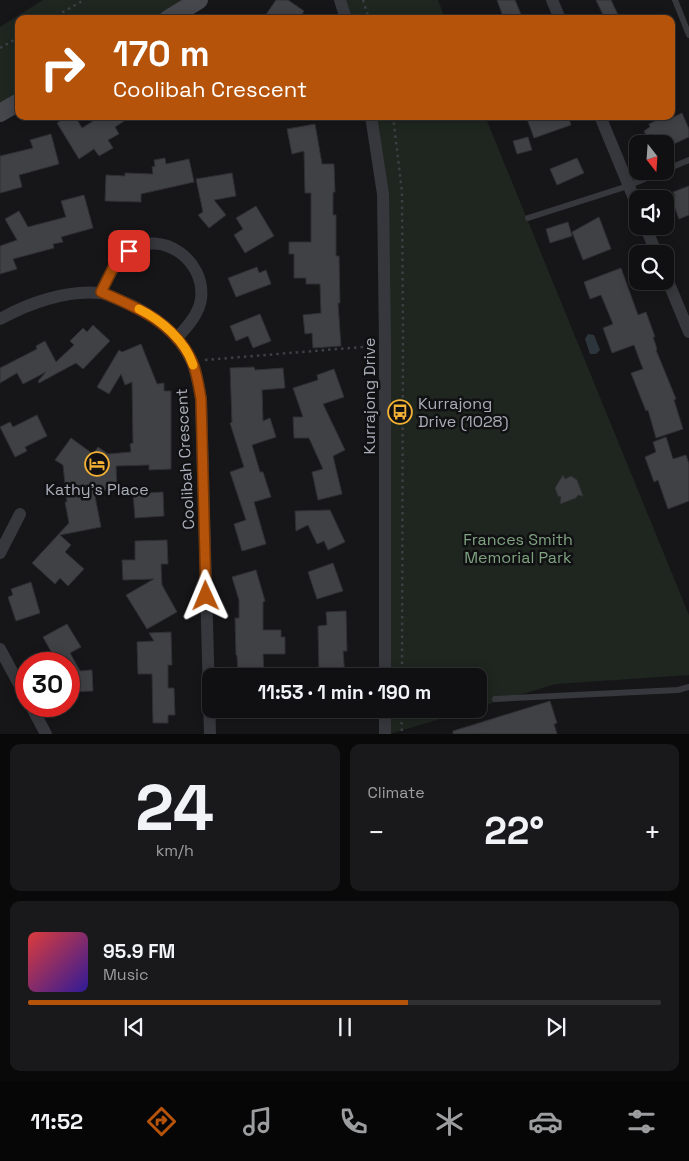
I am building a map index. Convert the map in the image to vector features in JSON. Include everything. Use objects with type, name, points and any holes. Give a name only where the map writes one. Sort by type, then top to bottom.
[{"type":"main road","points":[[175,15],[199,0]]},
{"type":"main road","points":[[0,113],[15,104]]},
{"type":"street","points":[[340,0],[345,15]]},
{"type":"street","points":[[552,0],[558,15]]},
{"type":"street","name":"Kurrajong Drive","points":[[372,120],[383,194],[385,668]]},
{"type":"street","points":[[602,120],[630,190]]},
{"type":"street","points":[[101,292],[114,266],[129,251],[142,246],[158,244],[171,247],[186,256],[201,283],[201,300],[195,316],[177,338]]},
{"type":"street","points":[[672,290],[689,332]]},
{"type":"street","name":"Coolibah Crescent","points":[[0,318],[28,305],[53,298],[75,293],[101,292],[153,316],[177,338],[192,361],[201,399],[210,734]]},
{"type":"street","points":[[0,553],[20,514]]},
{"type":"street","points":[[0,649],[15,677]]},
{"type":"street","points":[[37,717],[46,734]]},
{"type":"street","points":[[385,718],[385,734]]},
{"type":"lane","points":[[675,0],[689,35]]},
{"type":"lane","points":[[674,167],[689,160]]},
{"type":"lane","points":[[528,218],[642,180]]},
{"type":"lane","points":[[495,699],[678,690],[689,687]]},
{"type":"path","points":[[57,15],[84,0]]},
{"type":"path","points":[[363,0],[368,15]]},
{"type":"path","points":[[0,48],[15,39]]},
{"type":"path","points":[[393,120],[402,192],[404,330],[402,668]]},
{"type":"path","points":[[192,361],[385,345]]},
{"type":"path","points":[[402,718],[402,734]]},
{"type":"green space","points":[[43,0],[198,0],[174,15],[19,15]]},
{"type":"green space","points":[[340,0],[438,0],[444,15],[345,15]]},
{"type":"green space","points":[[15,18],[15,104],[0,113],[0,27]]},
{"type":"green space","name":"Frances Smith Memorial Park","points":[[372,120],[487,120],[689,615],[689,675],[556,684],[487,705],[487,668],[385,668],[383,194]]},
{"type":"green space","points":[[385,718],[444,718],[393,733],[385,734]]},
{"type":"shaded area","points":[[588,334],[594,335],[600,350],[596,354],[590,354],[585,339]]},
{"type":"building","points":[[276,0],[288,0],[304,11],[302,15],[266,15]]},
{"type":"building","points":[[497,0],[515,0],[521,15],[503,15]]},
{"type":"building","points":[[596,0],[611,0],[618,15],[603,15]]},
{"type":"building","points":[[682,113],[689,129],[689,137],[674,144],[674,135],[646,135],[644,131],[650,127],[649,124],[657,120],[675,120],[675,116]]},
{"type":"building","points":[[62,120],[77,120],[82,128],[95,120],[126,120],[115,127],[119,134],[108,140],[113,148],[99,156],[94,149],[79,159],[57,123]]},
{"type":"building","points":[[527,120],[569,120],[571,125],[534,138]]},
{"type":"building","points":[[315,124],[322,164],[334,164],[335,192],[333,192],[333,215],[336,215],[336,256],[339,256],[340,303],[338,303],[341,346],[313,348],[312,333],[305,334],[303,315],[321,313],[320,284],[306,284],[306,278],[294,278],[294,254],[289,254],[289,242],[311,242],[311,193],[305,193],[304,151],[292,154],[287,129]]},
{"type":"building","points":[[51,134],[59,164],[19,175],[22,187],[0,193],[0,156],[33,148],[30,140]]},
{"type":"building","points":[[528,137],[532,150],[517,154],[513,141]]},
{"type":"building","points":[[165,158],[166,164],[189,159],[194,182],[141,194],[141,202],[105,201],[106,175],[125,176],[125,173],[153,174],[154,160]]},
{"type":"building","points":[[577,158],[584,173],[557,185],[550,169]]},
{"type":"building","points":[[232,173],[236,196],[214,200],[226,215],[209,228],[198,215],[203,212],[196,179]]},
{"type":"building","points":[[689,186],[689,215],[679,219],[674,206],[674,192]]},
{"type":"building","points":[[84,195],[93,228],[61,237],[63,242],[53,244],[54,248],[13,259],[17,269],[0,274],[0,246],[17,240],[5,219],[19,211],[28,227],[66,217],[61,201]]},
{"type":"building","points":[[256,206],[274,236],[245,253],[234,235],[243,229],[236,218]]},
{"type":"building","points":[[599,217],[611,249],[583,260],[572,232]]},
{"type":"building","points":[[568,222],[572,236],[550,243],[546,229]]},
{"type":"building","points":[[257,267],[259,273],[266,270],[271,284],[236,297],[228,278]]},
{"type":"building","points":[[621,268],[638,315],[646,312],[655,337],[653,337],[656,350],[676,399],[674,400],[683,429],[656,438],[648,410],[646,411],[631,373],[643,369],[634,345],[612,353],[603,328],[613,324],[601,295],[590,299],[584,282]]},
{"type":"building","points":[[260,314],[271,341],[253,348],[248,336],[236,341],[230,326]]},
{"type":"building","points":[[93,325],[110,341],[83,369],[76,363],[39,383],[38,381],[46,372],[23,384],[17,373],[0,383],[0,368],[37,349],[36,346],[45,341],[56,362],[74,345],[70,341],[83,328],[87,332]]},
{"type":"building","points":[[141,344],[157,384],[164,383],[164,391],[171,391],[171,469],[149,470],[149,465],[116,466],[117,489],[94,491],[101,527],[60,535],[71,545],[65,552],[84,569],[68,586],[60,578],[55,584],[32,563],[69,523],[65,502],[67,502],[63,465],[55,460],[71,438],[93,454],[98,447],[108,454],[131,452],[130,444],[133,443],[132,382],[125,385],[121,374],[109,394],[97,387],[119,350],[122,352]]},
{"type":"building","points":[[254,367],[255,370],[283,368],[285,388],[262,390],[263,421],[270,418],[276,437],[252,445],[260,472],[263,472],[271,497],[254,502],[266,544],[242,551],[234,524],[246,520],[230,472],[244,467],[230,423],[232,422],[230,368]]},
{"type":"building","points":[[334,369],[344,397],[323,404],[345,450],[333,456],[342,494],[318,500],[312,472],[323,469],[309,438],[294,438],[293,417],[303,417],[293,388],[318,380],[317,375]]},
{"type":"building","points":[[37,415],[47,436],[25,447],[27,451],[15,457],[0,427],[10,422],[13,427]]},
{"type":"building","points":[[666,437],[673,459],[686,455],[689,464],[689,501],[668,509],[658,480],[654,482],[645,457],[656,452],[653,442]]},
{"type":"building","points":[[563,475],[565,479],[571,476],[577,480],[583,496],[578,495],[576,498],[560,504],[561,497],[558,496],[555,488]]},
{"type":"building","points":[[163,492],[164,516],[135,518],[133,494]]},
{"type":"building","points":[[330,510],[345,542],[328,550],[324,541],[317,544],[308,525],[296,531],[295,511]]},
{"type":"building","points":[[167,540],[168,564],[161,564],[162,585],[177,612],[147,629],[126,595],[154,579],[123,580],[122,560],[135,560],[135,541]]},
{"type":"building","points":[[333,563],[343,591],[317,599],[308,572]]},
{"type":"building","points":[[256,570],[265,601],[263,602],[263,630],[281,630],[281,637],[285,637],[285,654],[263,654],[264,668],[238,668],[235,618],[239,618],[239,600],[232,577]]},
{"type":"building","points":[[31,582],[40,613],[16,621],[8,597],[13,595],[11,589]]},
{"type":"building","points":[[346,611],[347,651],[343,651],[344,668],[319,668],[318,626],[327,625],[326,612]]},
{"type":"building","points":[[67,624],[81,647],[72,652],[51,652],[43,637]]},
{"type":"building","points":[[171,632],[172,665],[168,665],[168,688],[174,688],[175,715],[168,715],[168,723],[153,723],[152,674],[138,674],[137,642],[154,641],[149,633]]},
{"type":"building","points":[[92,670],[93,691],[80,692],[80,671]]},
{"type":"building","points":[[550,701],[557,723],[554,724],[557,734],[453,734],[453,731]]},
{"type":"slow traffic","points":[[139,309],[153,316],[177,338],[193,365]]},
{"type":"place","name":"Kurrajong Drive (1028)","points":[[400,412]]},
{"type":"place","name":"Kathy's Place","points":[[97,464]]},
{"type":"route","points":[[129,251],[114,266],[101,292],[153,316],[177,338],[192,361],[196,375],[201,399],[206,596]]}]
